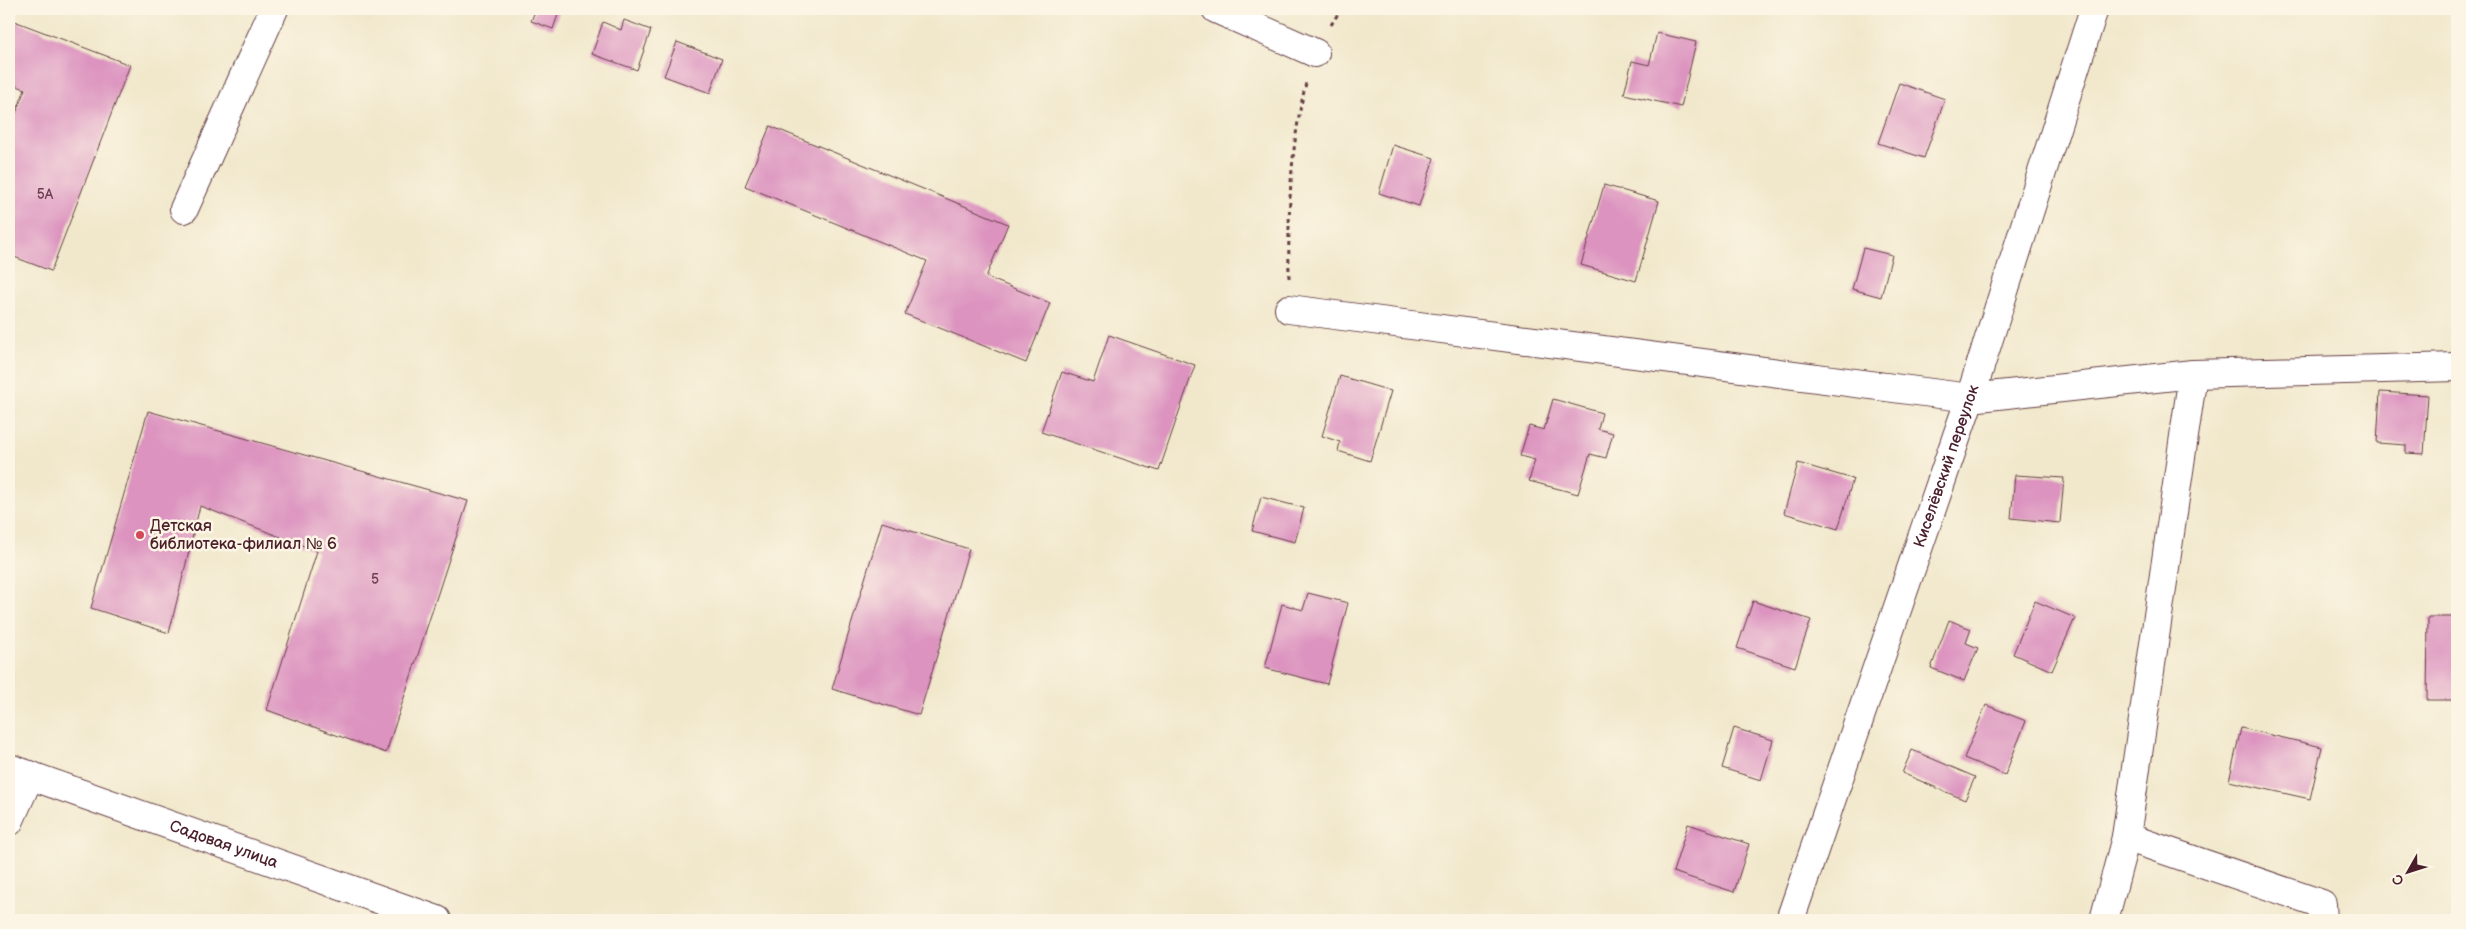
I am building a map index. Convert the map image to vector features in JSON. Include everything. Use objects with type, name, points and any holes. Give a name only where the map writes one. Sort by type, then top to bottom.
[{"type":"street","points":[[184,209],[274,9]]},
{"type":"street","points":[[1216,9],[1314,53]]},
{"type":"street","name":"Киселёвский переулок","points":[[1790,920],[1970,398],[2094,9]]},
{"type":"street","points":[[1289,309],[1970,398],[2192,374],[2457,367]]},
{"type":"street","points":[[2104,920],[2126,836],[2192,374]]},
{"type":"street","points":[[9,822],[19,772]]},
{"type":"street","name":"Садовая улица","points":[[19,772],[437,920]]},
{"type":"street","points":[[2126,836],[2322,904],[2323,920]]},
{"type":"path","points":[[1289,309],[1288,208],[1301,103],[1314,53],[1341,9]]},
{"type":"building","points":[[536,9],[560,9],[553,29],[531,21]]},
{"type":"building","points":[[9,19],[130,65],[51,271],[9,255],[9,132],[25,89],[9,83]]},
{"type":"building","points":[[624,20],[651,30],[637,70],[592,54],[603,22],[621,30]]},
{"type":"building","points":[[1657,33],[1696,42],[1681,107],[1624,94],[1632,61],[1649,65]]},
{"type":"building","points":[[677,42],[722,59],[710,93],[664,76]]},
{"type":"building","points":[[1899,83],[1945,99],[1924,158],[1878,143]]},
{"type":"building","points":[[770,126],[1008,224],[986,277],[1050,303],[1026,363],[905,314],[927,261],[745,186]]},
{"type":"building","points":[[1393,145],[1434,158],[1419,206],[1379,193]]},
{"type":"building","points":[[1604,185],[1659,201],[1636,281],[1581,265]]},
{"type":"building","points":[[1863,248],[1892,255],[1881,297],[1852,289]]},
{"type":"building","points":[[1109,335],[1195,365],[1159,471],[1041,432],[1062,372],[1093,382]]},
{"type":"building","points":[[1340,376],[1391,391],[1370,461],[1338,451],[1340,442],[1322,436]]},
{"type":"building","points":[[2380,392],[2428,395],[2424,454],[2406,453],[2406,445],[2377,443]]},
{"type":"building","points":[[1553,399],[1602,413],[1598,429],[1613,433],[1606,458],[1590,454],[1578,494],[1529,481],[1535,460],[1520,456],[1529,426],[1544,430]]},
{"type":"building","points":[[148,411],[468,501],[386,753],[267,710],[317,551],[200,506],[169,633],[91,608]]},
{"type":"building","points":[[1798,463],[1853,479],[1838,529],[1784,513]]},
{"type":"building","points":[[2015,475],[2064,478],[2060,523],[2011,518]]},
{"type":"building","points":[[1261,497],[1304,508],[1295,542],[1252,531]]},
{"type":"building","points":[[882,522],[969,549],[919,715],[832,689]]},
{"type":"building","points":[[1308,593],[1348,603],[1327,684],[1265,668],[1282,604],[1303,610]]},
{"type":"building","points":[[1753,601],[1811,620],[1795,667],[1737,648]]},
{"type":"building","points":[[2035,601],[2075,618],[2052,671],[2013,654]]},
{"type":"building","points":[[2428,617],[2457,617],[2457,700],[2427,700]]},
{"type":"building","points":[[1949,620],[1971,629],[1966,643],[1978,648],[1964,681],[1931,668]]},
{"type":"building","points":[[1986,705],[2026,721],[2005,775],[1964,758]]},
{"type":"building","points":[[1734,728],[1773,740],[1761,780],[1722,768]]},
{"type":"building","points":[[2241,728],[2322,747],[2310,799],[2229,781]]},
{"type":"building","points":[[1912,750],[1975,777],[1965,800],[1902,773]]},
{"type":"building","points":[[1688,824],[1749,844],[1734,892],[1673,872]]},
{"type":"place","name":"Детская библиотека-филиал № 6","points":[[140,535]]}]
